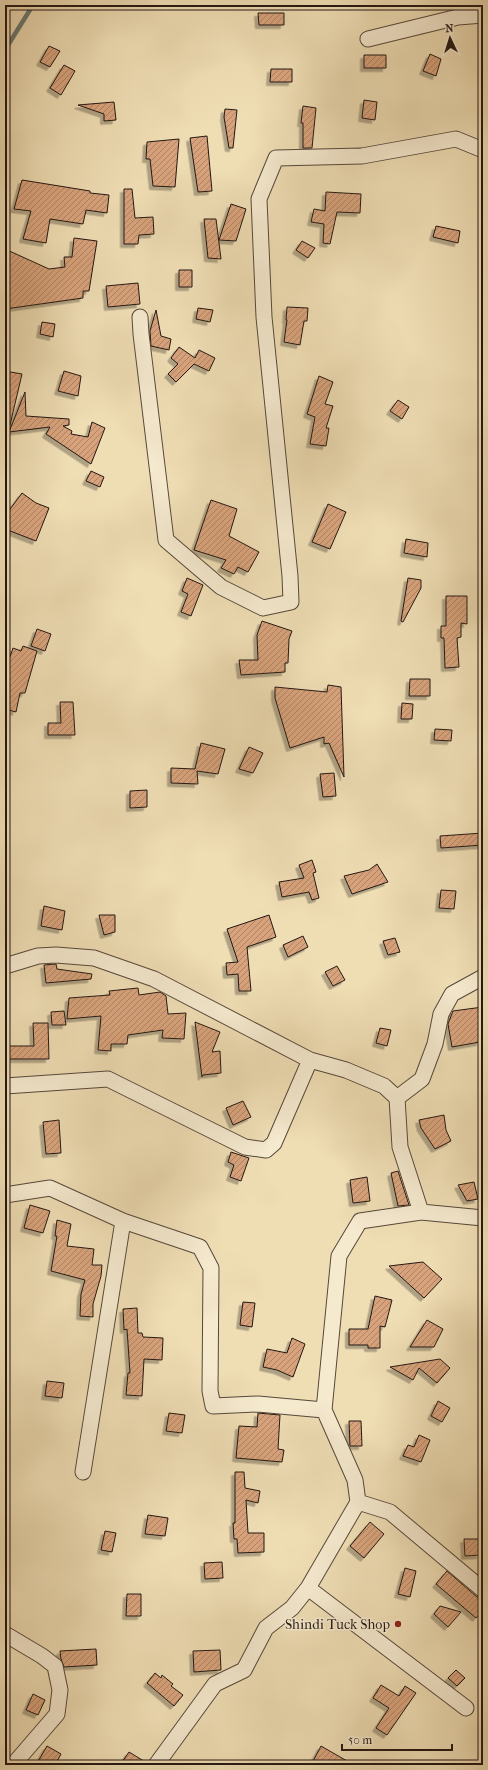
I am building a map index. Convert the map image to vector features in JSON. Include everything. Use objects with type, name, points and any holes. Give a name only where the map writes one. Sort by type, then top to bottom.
[{"type":"street","points":[[368,39],[457,11],[483,15]]},
{"type":"street","points":[[140,317],[166,540],[221,587],[263,608],[291,602],[290,576],[264,317],[258,199],[276,158],[362,156],[456,139],[483,150]]},
{"type":"street","points":[[5,966],[38,956],[94,958],[154,979],[310,1060],[346,1070],[384,1086],[397,1098],[400,1147],[421,1212]]},
{"type":"street","points":[[397,1098],[422,1079],[435,1044],[441,1014],[452,994],[483,977]]},
{"type":"street","points":[[5,1086],[108,1079],[245,1147],[266,1150],[274,1144],[310,1060]]},
{"type":"street","points":[[5,1194],[50,1188],[123,1221],[200,1247],[211,1268],[210,1391],[213,1406],[258,1404],[324,1410]]},
{"type":"street","points":[[159,1764],[215,1684],[244,1670],[266,1628],[292,1608],[308,1588],[358,1502],[355,1480],[324,1410],[340,1256],[360,1221],[421,1212],[483,1218]]},
{"type":"street","points":[[83,1472],[123,1221]]},
{"type":"street","points":[[358,1502],[390,1512],[483,1590]]},
{"type":"street","points":[[308,1588],[466,1708]]},
{"type":"street","points":[[5,1634],[42,1656],[55,1666],[60,1690],[57,1714],[13,1765]]},
{"type":"building","points":[[258,13],[284,13],[284,25],[259,25]]},
{"type":"building","points":[[49,46],[60,51],[50,67],[40,62]]},
{"type":"building","points":[[430,54],[441,59],[436,76],[423,71]]},
{"type":"building","points":[[364,55],[386,55],[386,68],[364,68]]},
{"type":"building","points":[[64,65],[75,71],[61,95],[50,88]]},
{"type":"building","points":[[271,69],[292,69],[292,82],[270,82]]},
{"type":"building","points":[[364,100],[377,102],[375,120],[362,118]]},
{"type":"building","points":[[114,102],[116,120],[104,121],[104,114],[78,105]]},
{"type":"building","points":[[303,106],[316,108],[312,148],[303,148],[303,123],[301,123]]},
{"type":"building","points":[[225,109],[237,110],[233,148],[229,148],[224,117]]},
{"type":"building","points":[[207,136],[212,191],[198,192],[190,138]]},
{"type":"building","points":[[179,139],[175,187],[153,186],[150,159],[146,159],[147,142]]},
{"type":"building","points":[[22,180],[90,191],[90,193],[109,195],[107,213],[86,210],[83,224],[50,219],[46,243],[23,239],[31,211],[14,209]]},
{"type":"building","points":[[124,189],[132,189],[135,218],[153,217],[154,234],[139,235],[138,244],[124,244]]},
{"type":"building","points":[[326,192],[361,194],[360,213],[337,212],[330,244],[323,243],[324,224],[311,222],[314,209],[325,211]]},
{"type":"building","points":[[231,204],[246,209],[236,241],[219,240]]},
{"type":"building","points":[[204,219],[216,219],[221,259],[208,258]]},
{"type":"building","points":[[436,226],[460,231],[458,243],[433,237]]},
{"type":"building","points":[[74,238],[97,241],[89,291],[83,291],[83,298],[5,309],[5,249],[49,269],[65,267],[64,257],[72,257]]},
{"type":"building","points":[[302,241],[315,248],[308,258],[296,250]]},
{"type":"building","points":[[179,270],[192,270],[192,287],[179,287]]},
{"type":"building","points":[[138,283],[140,304],[108,307],[106,286]]},
{"type":"building","points":[[287,307],[308,308],[307,321],[304,321],[300,345],[284,342]]},
{"type":"building","points":[[198,308],[213,310],[210,322],[196,319]]},
{"type":"building","points":[[156,310],[161,336],[171,339],[169,350],[151,346],[150,331]]},
{"type":"building","points":[[42,322],[55,324],[53,337],[40,334]]},
{"type":"building","points":[[179,347],[195,358],[199,350],[215,358],[209,371],[194,364],[176,382],[168,374],[178,364],[171,358]]},
{"type":"building","points":[[5,371],[22,374],[10,425],[5,425]]},
{"type":"building","points":[[64,371],[81,376],[78,396],[58,391]]},
{"type":"building","points":[[319,376],[333,382],[325,404],[333,406],[326,428],[329,428],[326,446],[310,444],[315,417],[307,414]]},
{"type":"building","points":[[25,392],[26,416],[69,419],[69,425],[63,426],[72,431],[71,434],[88,437],[92,422],[105,428],[91,464],[46,434],[50,427],[9,432]]},
{"type":"building","points":[[398,400],[409,407],[402,419],[390,411]]},
{"type":"building","points":[[91,471],[104,477],[100,487],[86,481]]},
{"type":"building","points":[[22,493],[36,503],[49,508],[36,541],[5,529],[5,516]]},
{"type":"building","points":[[211,500],[237,509],[229,536],[259,552],[248,572],[238,567],[234,574],[221,568],[226,560],[194,550]]},
{"type":"building","points":[[328,504],[346,512],[330,549],[312,542]]},
{"type":"building","points":[[406,539],[428,543],[427,557],[404,553]]},
{"type":"building","points":[[187,578],[203,585],[191,616],[181,612],[188,594],[182,591]]},
{"type":"building","points":[[408,578],[421,580],[421,588],[403,622],[401,621]]},
{"type":"building","points":[[446,596],[467,596],[467,624],[461,623],[461,637],[457,638],[459,667],[445,668],[444,638],[441,638],[441,626],[446,626]]},
{"type":"building","points":[[262,621],[292,631],[289,639],[288,663],[285,663],[285,672],[241,675],[239,660],[258,660],[257,635]]},
{"type":"building","points":[[37,629],[51,634],[45,651],[31,646]]},
{"type":"building","points":[[23,646],[37,651],[25,693],[20,693],[16,712],[5,709],[5,671],[13,648],[21,651]]},
{"type":"building","points":[[410,679],[430,679],[430,696],[409,696]]},
{"type":"building","points":[[328,685],[341,687],[344,777],[329,743],[324,744],[324,737],[290,748],[275,698],[275,687],[327,692]]},
{"type":"building","points":[[60,702],[73,702],[75,735],[48,735],[48,723],[61,723]]},
{"type":"building","points":[[402,703],[413,704],[412,719],[401,719]]},
{"type":"building","points":[[435,729],[452,730],[451,741],[434,740]]},
{"type":"building","points":[[201,743],[225,749],[218,774],[197,771],[198,784],[171,783],[171,768],[195,769]]},
{"type":"building","points":[[249,747],[263,753],[253,773],[239,769]]},
{"type":"building","points":[[334,773],[336,796],[323,797],[320,774]]},
{"type":"building","points":[[147,790],[147,807],[130,808],[130,791]]},
{"type":"building","points":[[483,833],[483,845],[441,848],[440,836]]},
{"type":"building","points":[[312,860],[316,872],[313,873],[319,898],[312,900],[309,892],[282,897],[279,882],[304,878],[299,865]]},
{"type":"building","points":[[377,864],[388,882],[352,894],[344,876],[369,870]]},
{"type":"building","points":[[441,890],[456,891],[454,909],[439,908]]},
{"type":"building","points":[[44,906],[65,911],[62,930],[41,926]]},
{"type":"building","points":[[99,915],[115,915],[115,932],[104,935]]},
{"type":"building","points":[[269,915],[276,937],[247,947],[251,991],[239,991],[238,974],[227,975],[226,963],[238,962],[227,929]]},
{"type":"building","points":[[303,936],[308,947],[288,957],[283,945]]},
{"type":"building","points":[[395,938],[400,952],[388,955],[383,941]]},
{"type":"building","points":[[56,964],[57,969],[92,974],[91,979],[46,983],[44,965]]},
{"type":"building","points":[[337,966],[345,980],[333,986],[325,972]]},
{"type":"building","points":[[138,988],[139,995],[160,992],[166,996],[168,1014],[186,1013],[184,1039],[162,1038],[163,1030],[128,1035],[127,1044],[111,1044],[111,1051],[98,1050],[101,1016],[67,1019],[69,998],[110,995],[109,991]]},
{"type":"building","points":[[483,1007],[483,1039],[480,1038],[480,1042],[452,1047],[448,1024],[453,1011]]},
{"type":"building","points":[[64,1011],[66,1025],[52,1025],[51,1012]]},
{"type":"building","points":[[195,1022],[220,1032],[212,1052],[220,1051],[221,1073],[203,1075],[202,1077]]},
{"type":"building","points":[[33,1023],[48,1023],[49,1059],[6,1059],[6,1046],[34,1046]]},
{"type":"building","points":[[380,1028],[391,1030],[387,1046],[376,1043]]},
{"type":"building","points":[[243,1101],[251,1117],[233,1125],[226,1108]]},
{"type":"building","points":[[444,1115],[446,1130],[451,1141],[435,1149],[421,1128],[419,1120]]},
{"type":"building","points":[[59,1120],[61,1153],[46,1154],[43,1122]]},
{"type":"building","points":[[231,1152],[249,1158],[241,1181],[230,1177],[234,1165],[228,1162]]},
{"type":"building","points":[[398,1171],[409,1205],[398,1206],[391,1173]]},
{"type":"building","points":[[367,1177],[370,1201],[353,1203],[350,1180]]},
{"type":"building","points":[[474,1182],[478,1199],[467,1201],[458,1185]]},
{"type":"building","points":[[30,1205],[50,1211],[43,1233],[24,1228]]},
{"type":"building","points":[[57,1220],[71,1224],[67,1246],[94,1249],[92,1265],[102,1265],[101,1276],[93,1304],[93,1317],[80,1316],[81,1294],[85,1280],[51,1271],[57,1236],[55,1236]]},
{"type":"building","points":[[423,1262],[442,1279],[424,1298],[389,1266]]},
{"type":"building","points":[[375,1296],[392,1300],[385,1327],[380,1326],[380,1348],[368,1348],[368,1345],[349,1345],[349,1329],[368,1329]]},
{"type":"building","points":[[243,1302],[255,1303],[252,1327],[240,1325]]},
{"type":"building","points":[[137,1308],[138,1333],[142,1333],[143,1337],[163,1338],[162,1360],[144,1359],[142,1396],[126,1395],[128,1373],[130,1373],[127,1329],[124,1330],[123,1309]]},
{"type":"building","points":[[427,1320],[443,1329],[434,1347],[410,1347]]},
{"type":"building","points":[[292,1338],[305,1344],[293,1377],[277,1370],[263,1367],[267,1349],[287,1353]]},
{"type":"building","points":[[440,1359],[450,1368],[437,1383],[419,1368],[413,1380],[390,1367]]},
{"type":"building","points":[[47,1381],[64,1383],[62,1398],[45,1396]]},
{"type":"building","points":[[438,1401],[450,1408],[442,1422],[431,1416]]},
{"type":"building","points":[[169,1413],[185,1415],[182,1433],[166,1431]]},
{"type":"building","points":[[258,1413],[280,1415],[278,1449],[284,1450],[282,1462],[236,1458],[239,1426],[257,1427]]},
{"type":"building","points":[[349,1421],[361,1421],[362,1446],[350,1446]]},
{"type":"building","points":[[419,1435],[430,1440],[421,1462],[403,1456],[408,1445],[414,1447]]},
{"type":"building","points":[[235,1472],[244,1472],[245,1488],[260,1491],[258,1503],[246,1500],[248,1533],[264,1533],[264,1552],[238,1553],[237,1539],[234,1539],[233,1523],[235,1523]]},
{"type":"building","points":[[148,1515],[168,1518],[165,1536],[145,1534]]},
{"type":"building","points":[[370,1522],[384,1534],[364,1558],[350,1546]]},
{"type":"building","points":[[105,1531],[116,1533],[112,1552],[101,1550]]},
{"type":"building","points":[[464,1539],[480,1539],[480,1555],[465,1556]]},
{"type":"building","points":[[222,1562],[223,1578],[205,1579],[204,1563]]},
{"type":"building","points":[[405,1568],[416,1571],[410,1597],[398,1594]]},
{"type":"building","points":[[447,1571],[477,1597],[483,1600],[483,1610],[476,1618],[436,1584]]},
{"type":"building","points":[[127,1594],[141,1594],[141,1616],[126,1616]]},
{"type":"building","points":[[440,1606],[461,1612],[448,1627],[434,1614]]},
{"type":"building","points":[[96,1649],[97,1665],[64,1667],[60,1651]]},
{"type":"building","points":[[220,1650],[221,1670],[194,1672],[193,1651]]},
{"type":"building","points":[[456,1670],[465,1678],[457,1686],[448,1678]]},
{"type":"building","points":[[155,1673],[161,1678],[162,1675],[173,1684],[171,1686],[183,1695],[174,1706],[147,1683]]},
{"type":"building","points":[[381,1685],[399,1696],[405,1686],[416,1693],[387,1735],[376,1728],[389,1708],[373,1698]]},
{"type":"building","points":[[33,1694],[45,1700],[38,1715],[26,1710]]},
{"type":"building","points":[[47,1746],[61,1754],[55,1765],[36,1765]]},
{"type":"building","points":[[321,1746],[354,1765],[311,1765]]},
{"type":"building","points":[[129,1752],[147,1763],[147,1765],[120,1765]]},
{"type":"waterway","points":[[5,50],[33,5]]},
{"type":"place","name":"Shindi Tuck Shop","points":[[398,1624]]}]
